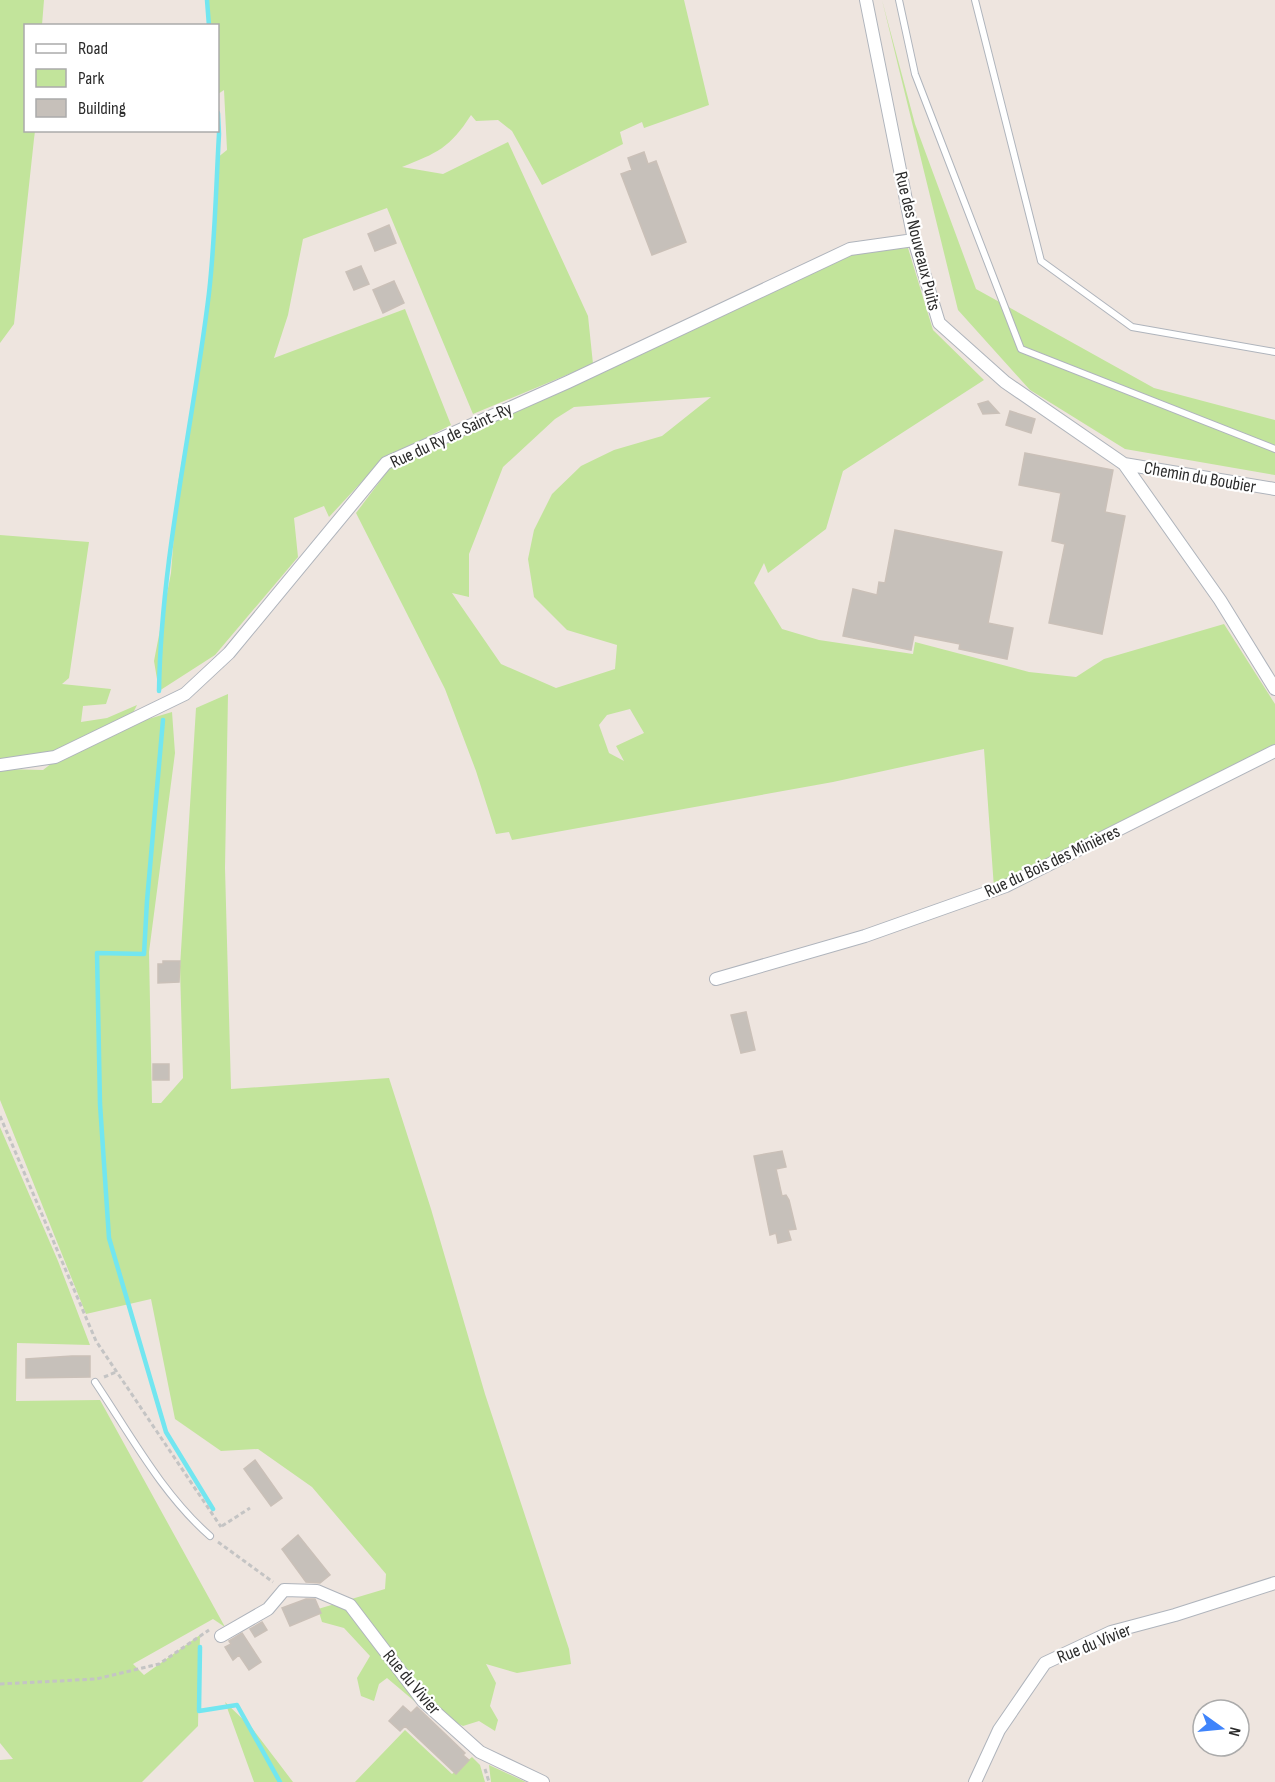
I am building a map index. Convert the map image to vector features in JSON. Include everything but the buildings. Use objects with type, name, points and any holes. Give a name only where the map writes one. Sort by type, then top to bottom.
[{"type":"street","name":"Rue des Nouveaux Puits","points":[[866,0],[914,240],[939,323],[1005,382],[1124,464]]},
{"type":"street","name":"Rue du Ry de Saint-Ry","points":[[0,765],[55,757],[185,694],[229,653],[387,463],[568,382],[850,249],[914,240]]},
{"type":"street","name":"Chemin du Boubier","points":[[1124,464],[1275,489]]},
{"type":"street","points":[[1124,464],[1220,600],[1275,689]]},
{"type":"street","name":"Rue du Bois des Minières","points":[[716,979],[865,936],[1006,886],[1275,752]]},
{"type":"street","name":"Rue du Vivier","points":[[975,1782],[999,1730],[1045,1663],[1111,1632],[1175,1615],[1275,1582]]},
{"type":"street","points":[[221,1636],[268,1610],[284,1590]]},
{"type":"street","name":"Rue du Vivier","points":[[284,1590],[317,1591],[350,1605],[431,1708],[480,1752],[543,1782]]},
{"type":"lane","points":[[899,0],[915,74],[1021,349],[1275,449]]},
{"type":"lane","points":[[975,0],[1041,261],[1132,327],[1275,352]]},
{"type":"lane","points":[[95,1382],[172,1497],[190,1519],[210,1536]]},
{"type":"path","points":[[0,1116],[96,1341],[221,1527]]},
{"type":"path","points":[[250,1508],[210,1536],[284,1590]]},
{"type":"path","points":[[0,1684],[96,1679],[159,1664],[216,1625],[221,1636]]},
{"type":"green space","points":[[0,0],[44,0],[42,24],[24,24],[24,132],[35,132],[14,324],[0,343]]},
{"type":"green space","points":[[207,0],[684,0],[709,105],[644,128],[642,122],[620,132],[623,144],[542,185],[512,131],[498,120],[476,121],[471,115],[456,135],[442,148],[402,167],[443,174],[508,142],[588,316],[593,364],[473,414],[387,208],[303,239],[288,315],[274,358],[405,309],[451,425],[382,460],[329,517],[324,506],[294,518],[298,557],[215,655],[159,691],[154,661],[171,573],[178,483],[204,339],[216,210],[217,158],[227,150],[224,90],[219,93],[219,24],[209,24]]},
{"type":"green space","points":[[882,0],[915,124],[976,289],[1154,388],[1275,420],[1275,475],[1125,449],[1030,390],[958,310]]},
{"type":"green space","points":[[908,248],[933,330],[984,380],[843,471],[826,529],[768,573],[764,563],[754,583],[782,629],[819,640],[913,654],[915,642],[1029,672],[1076,677],[1104,659],[1224,624],[1275,704],[1275,747],[994,888],[984,749],[833,782],[512,840],[509,832],[496,834],[476,771],[445,689],[356,513],[390,468],[853,252]],"holes":[[[711,397],[662,436],[614,450],[581,466],[552,494],[534,530],[528,559],[534,597],[567,630],[617,645],[615,669],[556,688],[501,664],[452,593],[469,597],[469,554],[503,467],[555,419],[574,407]],[[630,709],[644,733],[616,746],[624,761],[609,753],[599,725],[607,715]]]},
{"type":"green space","points":[[0,535],[89,542],[69,678],[62,684],[111,689],[106,704],[83,706],[81,722],[107,718],[137,705],[132,715],[135,723],[172,712],[175,753],[149,952],[152,1103],[161,1103],[183,1078],[180,967],[196,708],[228,694],[225,868],[231,1089],[389,1078],[431,1209],[485,1394],[569,1649],[571,1664],[517,1673],[486,1664],[496,1683],[490,1706],[498,1720],[495,1731],[479,1721],[463,1726],[419,1705],[387,1678],[379,1684],[374,1701],[361,1696],[357,1678],[370,1656],[344,1628],[322,1622],[318,1609],[385,1589],[386,1574],[312,1487],[258,1449],[221,1451],[175,1419],[151,1299],[86,1314],[0,1100],[0,769],[43,770],[52,763],[0,759]]},
{"type":"green space","points":[[0,1127],[58,1261],[90,1345],[17,1343],[16,1401],[100,1400],[225,1627],[213,1619],[133,1664],[144,1675],[200,1635],[198,1726],[142,1782],[0,1782],[0,1760],[13,1759],[0,1743]]},
{"type":"green space","points":[[225,1702],[252,1728],[293,1782],[254,1782]]},
{"type":"green space","points":[[405,1730],[452,1774],[472,1757],[480,1765],[485,1782],[355,1782]]},
{"type":"green space","points":[[489,1765],[526,1782],[491,1782]]},
{"type":"waterway","points":[[207,0],[209,24]]},
{"type":"waterway","points":[[159,691],[161,641],[171,541],[211,273],[219,132]]},
{"type":"waterway","points":[[163,720],[144,954],[97,953],[100,1104],[109,1238],[166,1432],[213,1509]]},
{"type":"waterway","points":[[200,1647],[199,1711],[237,1705],[280,1782]]}]
